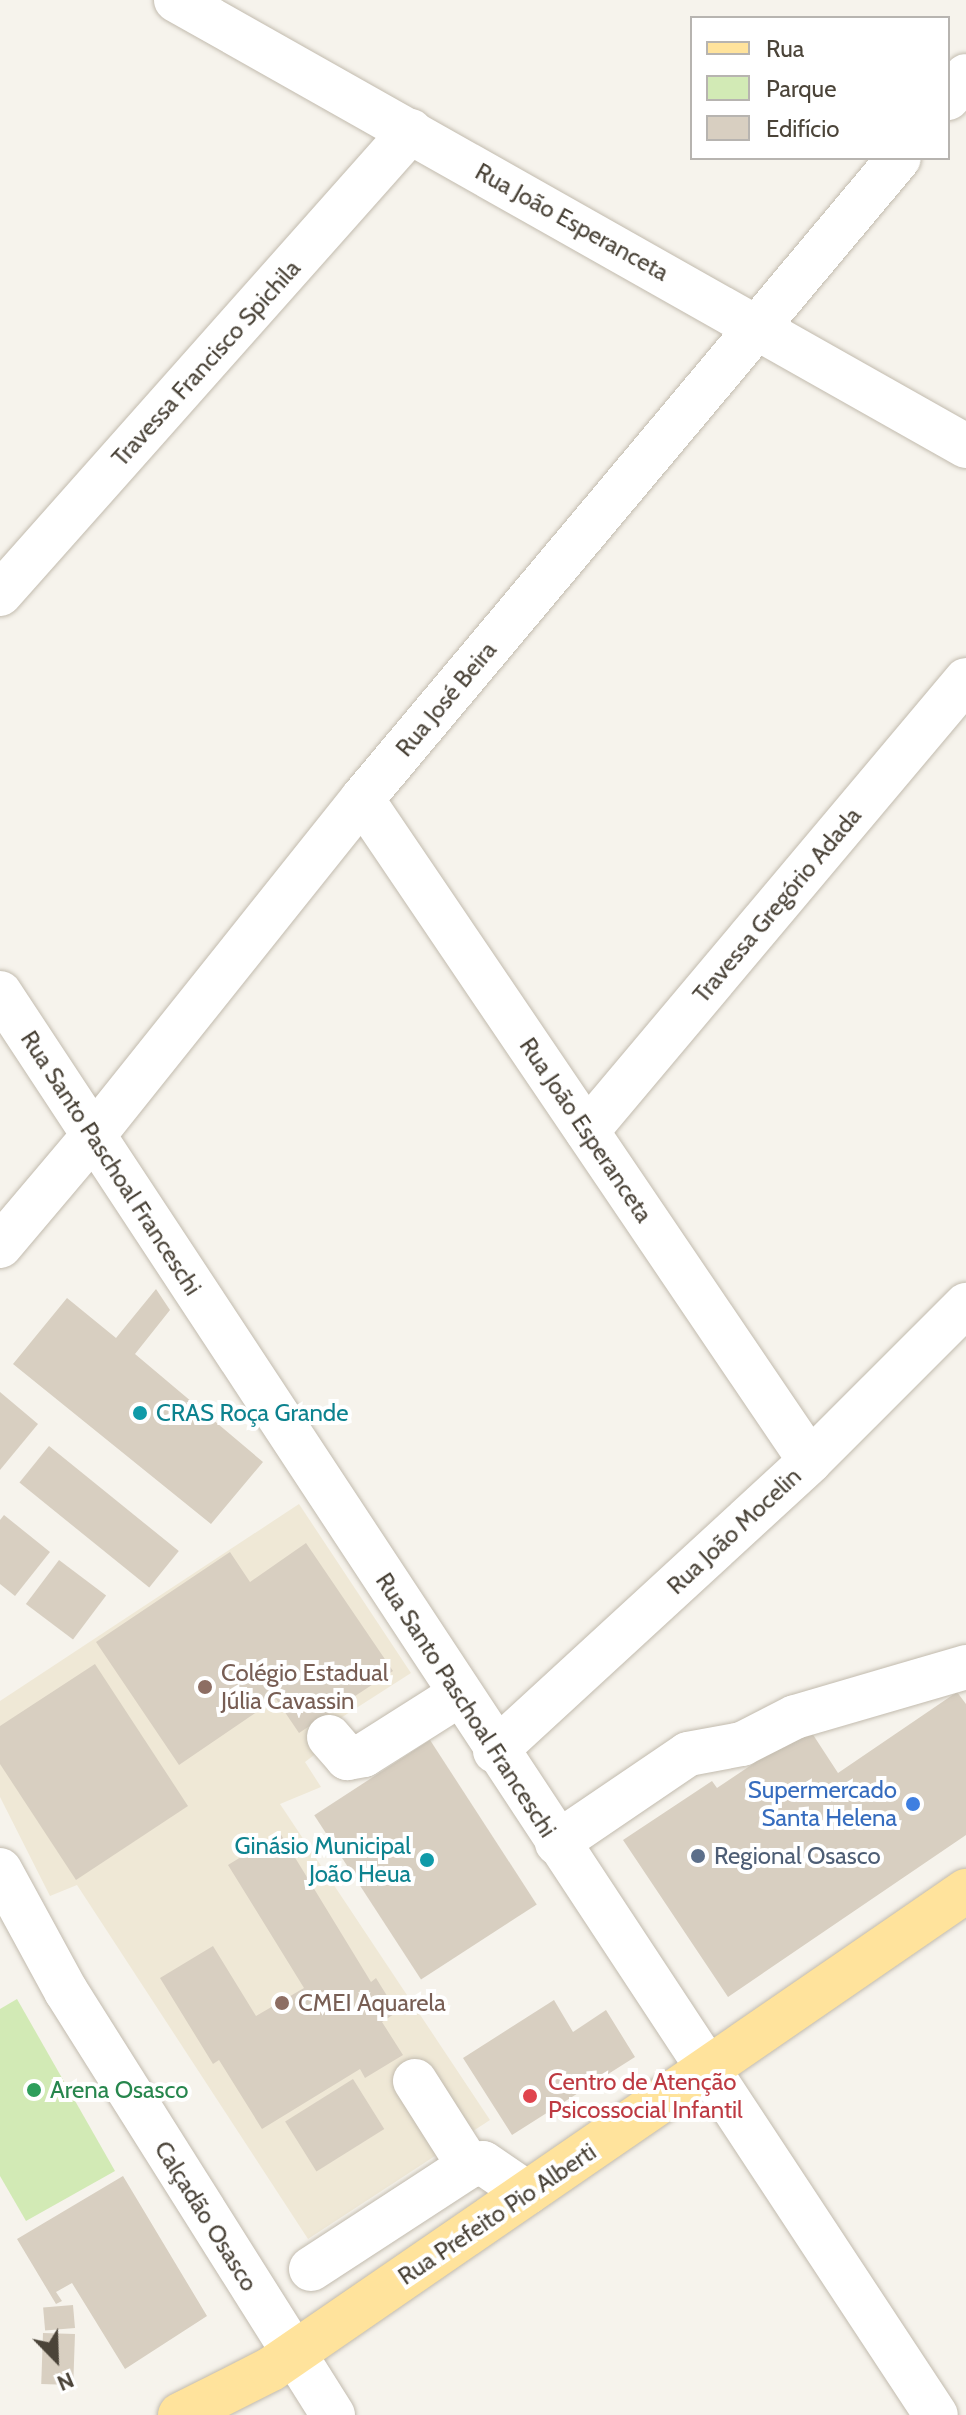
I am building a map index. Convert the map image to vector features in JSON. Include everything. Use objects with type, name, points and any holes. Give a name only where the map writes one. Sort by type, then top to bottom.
[{"type":"main road","name":"Rua Prefeito Pio Alberti","points":[[180,2415],[271,2369],[966,1891]]},
{"type":"street","name":"Rua João Esperanceta","points":[[176,0],[966,446]]},
{"type":"street","points":[[950,96],[966,76]]},
{"type":"street","name":"Travessa Francisco Spichila","points":[[0,594],[411,131]]},
{"type":"street","name":"Rua José Beira","points":[[0,1246],[93,1136],[362,799],[897,160]]},
{"type":"street","name":"Travessa Gregório Adada","points":[[587,1131],[966,680]]},
{"type":"street","name":"Rua João Esperanceta","points":[[362,799],[810,1461]]},
{"type":"street","name":"Rua Santo Paschoal Franceschi","points":[[0,993],[495,1751],[936,2415]]},
{"type":"street","name":"Rua João Mocelin","points":[[495,1751],[810,1461],[966,1305]]},
{"type":"street","points":[[557,1843],[688,1754],[742,1744],[795,1717],[966,1667]]},
{"type":"street","points":[[329,1737],[347,1758],[364,1755],[459,1695]]},
{"type":"street","name":"Calçadão Osasco","points":[[0,1870],[66,1991],[333,2415]]},
{"type":"street","points":[[415,2081],[469,2166]]},
{"type":"street","points":[[311,2269],[469,2166],[483,2163],[527,2193]]},
{"type":"shaded area","points":[[299,1504],[411,1673],[308,1739],[318,1752],[305,1762],[321,1787],[280,1804],[490,2120],[308,2239],[77,1885],[50,1896],[0,1797],[0,1701]]},
{"type":"green space","name":"Arena Osasco","points":[[17,1999],[115,2171],[26,2221],[0,2176],[0,2009]]},
{"type":"building","name":"CRAS Roça Grande","points":[[156,1289],[170,1310],[135,1354],[263,1462],[211,1524],[13,1364],[67,1298],[116,1338]]},
{"type":"building","points":[[0,1392],[38,1424],[0,1470]]},
{"type":"building","points":[[49,1446],[179,1551],[149,1588],[19,1483]]},
{"type":"building","points":[[4,1515],[50,1552],[15,1596],[0,1584],[0,1520]]},
{"type":"building","points":[[306,1543],[393,1671],[299,1733],[276,1699],[179,1765],[96,1642],[230,1552],[250,1582]]},
{"type":"building","points":[[59,1560],[106,1596],[73,1639],[26,1604]]},
{"type":"building","points":[[95,1664],[188,1806],[76,1880],[0,1764],[0,1726]]},
{"type":"building","points":[[957,1692],[966,1704],[966,1835],[728,1997],[623,1840],[712,1781],[717,1788],[808,1727],[838,1773]]},
{"type":"building","name":"Ginásio Municipal João Heua","points":[[430,1740],[537,1904],[421,1980],[314,1815]]},
{"type":"building","points":[[280,1833],[371,1982],[376,1978],[397,2012],[382,2022],[403,2055],[365,2078],[360,2069],[262,2129],[219,2060],[213,2064],[160,1978],[213,1946],[256,2016],[304,1988],[228,1865]]},
{"type":"building","name":"Centro de Atenção Psicossocial Infantil","points":[[554,2000],[573,2032],[606,2010],[635,2057],[512,2135],[463,2058]]},
{"type":"building","points":[[353,2079],[384,2129],[316,2171],[285,2121]]},
{"type":"building","points":[[123,2176],[207,2316],[125,2369],[72,2283],[56,2292],[62,2301],[56,2304],[17,2239]]},
{"type":"building","points":[[73,2305],[75,2328],[45,2331],[43,2308]]},
{"type":"building","points":[[43,2333],[75,2334],[73,2385],[41,2384]]},
{"type":"place","name":"CRAS Roça Grande","points":[[140,1413]]},
{"type":"place","name":"Colégio Estadual Júlia Cavassin","points":[[205,1687]]},
{"type":"place","name":"Supermercado Santa Helena","points":[[913,1804]]},
{"type":"place","name":"Regional Osasco","points":[[698,1856]]},
{"type":"place","name":"Ginásio Municipal João Heua","points":[[427,1860]]},
{"type":"place","name":"CMEI Aquarela","points":[[282,2003]]},
{"type":"place","name":"Arena Osasco","points":[[34,2090]]},
{"type":"place","name":"Centro de Atenção Psicossocial Infantil","points":[[530,2096]]}]
